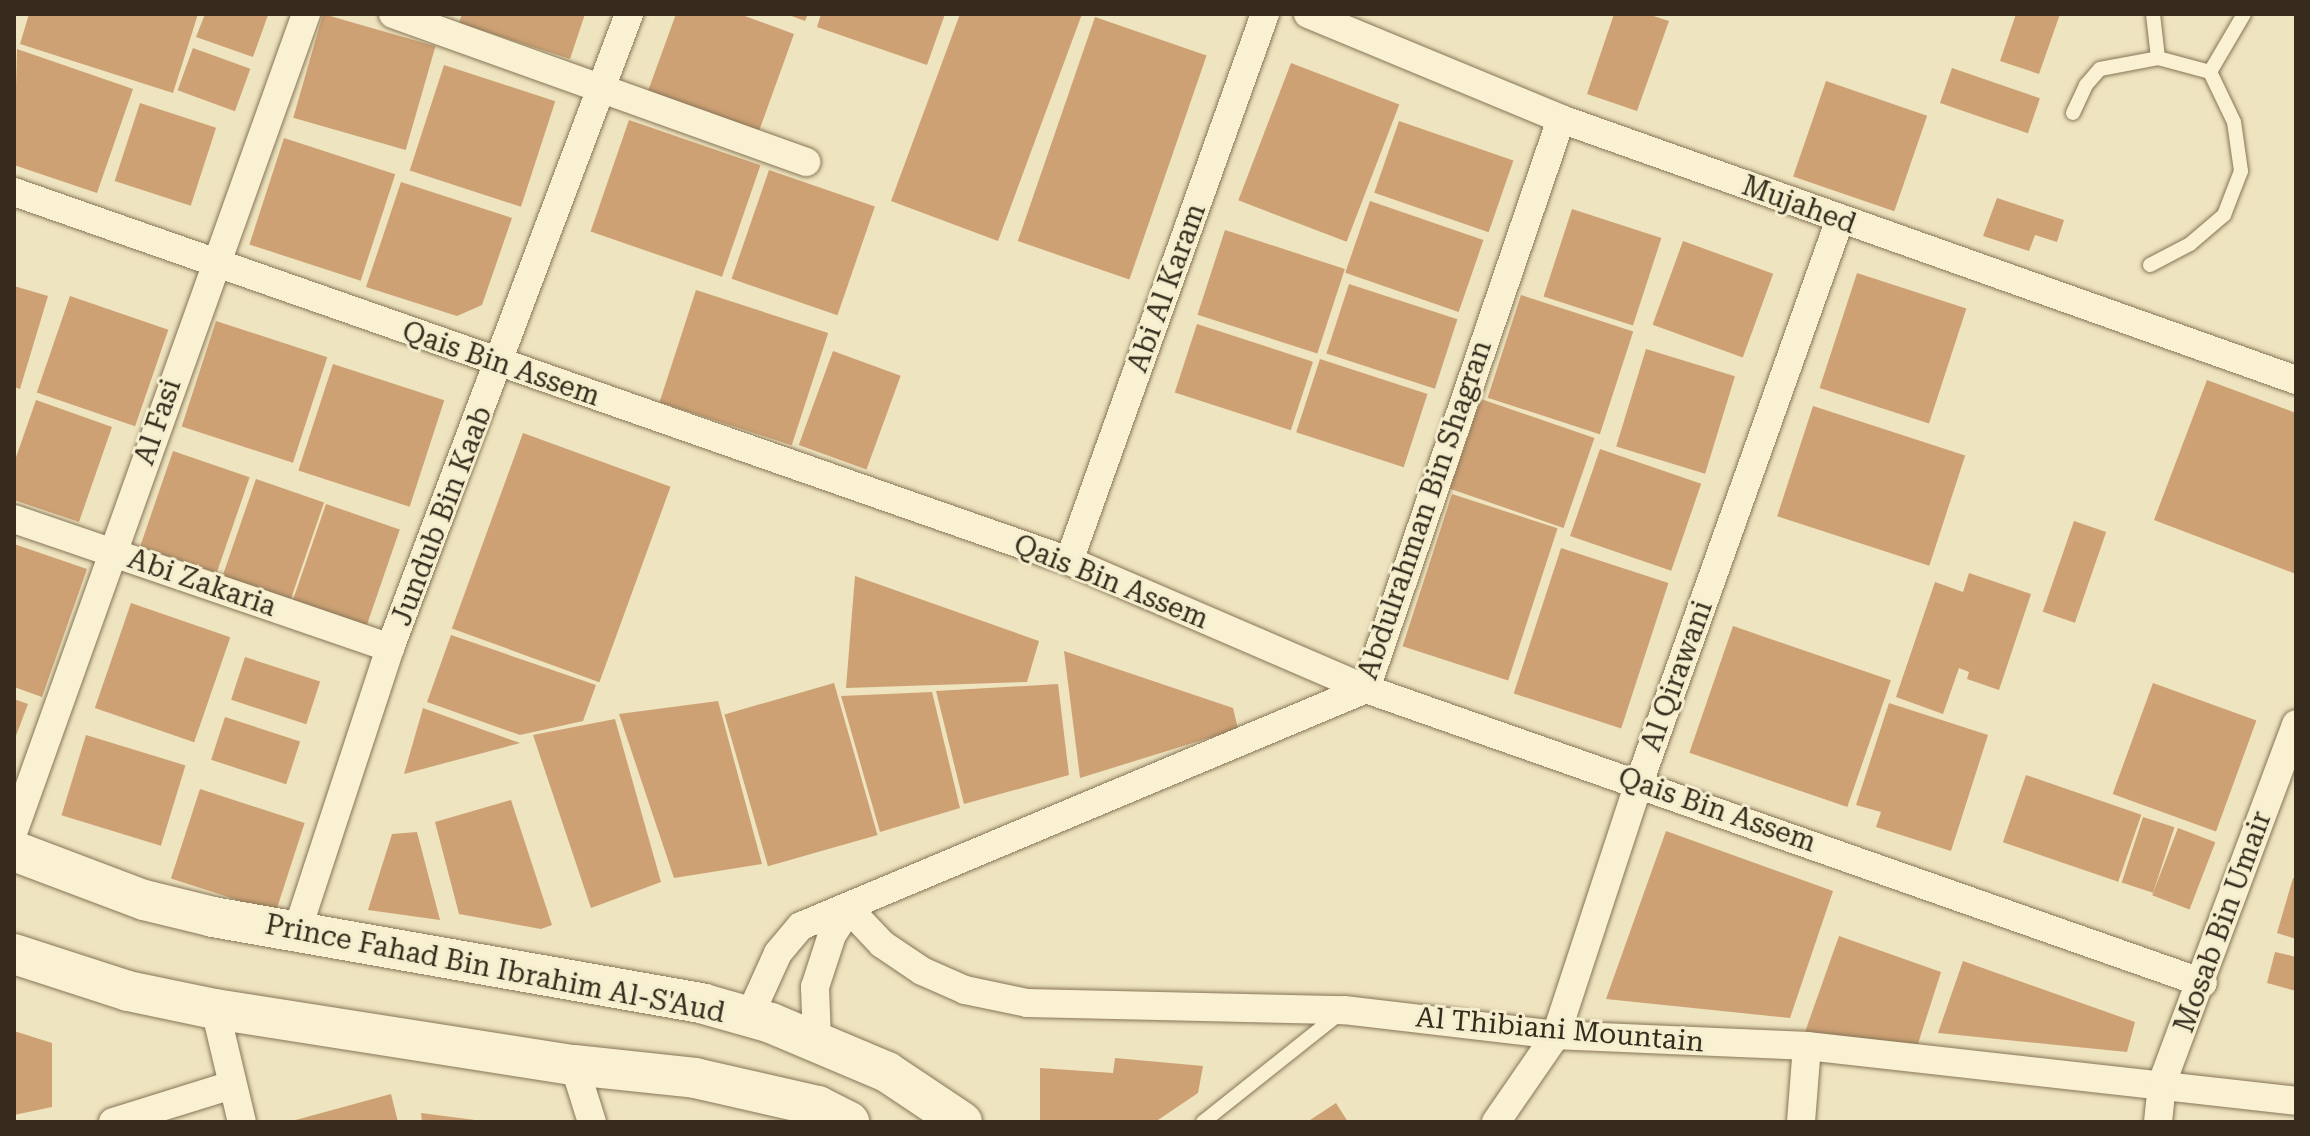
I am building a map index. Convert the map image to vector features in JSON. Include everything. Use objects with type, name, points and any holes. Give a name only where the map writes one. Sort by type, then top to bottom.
[{"type":"main road","name":"Prince Fahad Bin Ibrahim Al-S'Aud","points":[[14,851],[144,900],[749,1017],[817,1040],[887,1072],[962,1122]]},
{"type":"main road","points":[[14,954],[128,991],[215,1009],[574,1065],[695,1078],[818,1106],[849,1122]]},
{"type":"street","name":"Al Fasi","points":[[14,830],[212,265],[306,14]]},
{"type":"street","points":[[393,14],[806,162]]},
{"type":"street","name":"Jundub Bin Kaab","points":[[297,931],[390,648],[501,364],[629,14]]},
{"type":"street","name":"Abi Al Karam","points":[[1069,561],[1265,14]]},
{"type":"street","name":"Mujahed","points":[[1308,14],[1561,119],[2296,380]]},
{"type":"street","name":"Abdulrahman Bin Shagran","points":[[749,1017],[790,936],[801,926],[849,909],[1366,689],[1561,119]]},
{"type":"street","name":"Qais Bin Assem","points":[[14,192],[212,265],[1069,561],[1366,689],[2203,983]]},
{"type":"street","name":"Al Qirawani","points":[[1496,1122],[1556,1035],[1639,783],[1840,219]]},
{"type":"street","name":"Abi Zakaria","points":[[14,519],[390,648]]},
{"type":"street","name":"Mosab Bin Umair","points":[[2158,1122],[2162,1083],[2203,983],[2296,724]]},
{"type":"street","points":[[817,1040],[812,1006],[819,971],[849,909]]},
{"type":"street","name":"Al Thibiani Mountain","points":[[849,909],[882,944],[922,971],[965,990],[1027,1003],[1344,1010],[1556,1035],[1807,1046],[2162,1083],[2296,1101]]},
{"type":"street","points":[[215,1009],[242,1122]]},
{"type":"street","points":[[1801,1122],[1807,1046]]},
{"type":"street","points":[[574,1065],[592,1122]]},
{"type":"street","points":[[113,1122],[232,1085]]},
{"type":"lane","points":[[2153,14],[2158,58]]},
{"type":"lane","points":[[2210,72],[2244,14]]},
{"type":"lane","points":[[2073,113],[2086,85],[2100,69],[2158,58],[2210,72],[2234,122],[2241,171],[2224,215],[2190,244],[2150,265]]},
{"type":"lane","points":[[1203,1122],[1344,1010]]},
{"type":"building","points":[[29,14],[198,14],[173,93],[20,44]]},
{"type":"building","points":[[205,14],[268,15],[253,57],[196,37]]},
{"type":"building","points":[[323,14],[435,46],[406,150],[293,118]]},
{"type":"building","points":[[462,14],[585,14],[570,59],[459,23]]},
{"type":"building","points":[[676,14],[739,14],[794,34],[759,131],[648,91]]},
{"type":"building","points":[[786,14],[808,14],[805,21]]},
{"type":"building","points":[[821,14],[945,14],[927,65],[817,27]]},
{"type":"building","points":[[960,14],[1082,14],[998,241],[891,201]]},
{"type":"building","points":[[1614,14],[1647,14],[1669,21],[1637,111],[1587,94]]},
{"type":"building","points":[[2016,14],[2060,14],[2039,74],[2000,61]]},
{"type":"building","points":[[1095,17],[1207,55],[1129,280],[1018,241]]},
{"type":"building","points":[[193,48],[250,69],[235,111],[178,90]]},
{"type":"building","points":[[17,49],[133,89],[97,193],[14,165]]},
{"type":"building","points":[[1291,63],[1399,105],[1347,242],[1238,200]]},
{"type":"building","points":[[444,65],[555,101],[521,207],[410,171]]},
{"type":"building","points":[[1952,68],[2040,98],[2028,133],[1940,103]]},
{"type":"building","points":[[1826,81],[1927,116],[1894,211],[1793,176]]},
{"type":"building","points":[[140,103],[216,128],[191,206],[115,181]]},
{"type":"building","points":[[629,120],[760,165],[722,277],[591,232]]},
{"type":"building","points":[[1399,121],[1513,160],[1489,232],[1374,193]]},
{"type":"building","points":[[284,138],[395,174],[361,281],[249,245]]},
{"type":"building","points":[[769,170],[875,206],[837,315],[732,279]]},
{"type":"building","points":[[401,182],[512,218],[482,305],[457,316],[366,287]]},
{"type":"building","points":[[1997,198],[2064,220],[2057,242],[2035,235],[2029,251],[1983,236]]},
{"type":"building","points":[[1370,201],[1483,240],[1459,312],[1345,273]]},
{"type":"building","points":[[1572,209],[1661,238],[1633,326],[1544,296]]},
{"type":"building","points":[[1225,230],[1345,269],[1317,354],[1197,315]]},
{"type":"building","points":[[1683,241],[1773,274],[1743,357],[1653,325]]},
{"type":"building","points":[[1857,273],[1966,309],[1929,424],[1820,388]]},
{"type":"building","points":[[1349,284],[1457,319],[1435,389],[1326,353]]},
{"type":"building","points":[[14,286],[48,296],[20,389],[14,387]]},
{"type":"building","points":[[696,290],[828,333],[792,445],[660,402]]},
{"type":"building","points":[[1521,295],[1633,331],[1600,434],[1488,398]]},
{"type":"building","points":[[70,296],[168,330],[135,426],[37,392]]},
{"type":"building","points":[[216,321],[327,357],[293,463],[182,427]]},
{"type":"building","points":[[1197,324],[1313,362],[1291,430],[1175,392]]},
{"type":"building","points":[[1646,349],[1735,376],[1705,474],[1616,447]]},
{"type":"building","points":[[833,351],[901,376],[866,470],[799,445]]},
{"type":"building","points":[[1320,359],[1427,394],[1404,467],[1296,432]]},
{"type":"building","points":[[333,364],[444,400],[410,507],[298,471]]},
{"type":"building","points":[[2207,380],[2296,413],[2296,574],[2154,520]]},
{"type":"building","points":[[1481,399],[1594,438],[1564,528],[1450,489]]},
{"type":"building","points":[[36,400],[112,427],[79,522],[14,500],[14,463]]},
{"type":"building","points":[[1813,406],[1965,455],[1929,566],[1777,516]]},
{"type":"building","points":[[523,433],[671,487],[599,682],[452,628]]},
{"type":"building","points":[[1600,449],[1701,484],[1671,571],[1570,536]]},
{"type":"building","points":[[173,451],[250,477],[217,573],[140,546]]},
{"type":"building","points":[[256,479],[324,502],[291,599],[223,575]]},
{"type":"building","points":[[1452,494],[1558,528],[1508,680],[1403,646]]},
{"type":"building","points":[[326,504],[400,529],[367,625],[293,599]]},
{"type":"building","points":[[2074,521],[2106,532],[2075,623],[2043,612]]},
{"type":"building","points":[[14,544],[87,569],[42,697],[14,687]]},
{"type":"building","points":[[1561,548],[1668,583],[1621,728],[1514,694]]},
{"type":"building","points":[[1969,573],[2031,594],[1999,690],[1967,679],[1969,672],[1959,668],[1943,714],[1896,697],[1935,582],[1963,592]]},
{"type":"building","points":[[855,576],[1039,641],[1027,682],[846,688]]},
{"type":"building","points":[[131,603],[230,637],[194,742],[95,708]]},
{"type":"building","points":[[1733,626],[1891,680],[1847,807],[1689,753]]},
{"type":"building","points":[[451,635],[596,685],[583,721],[520,735],[427,702]]},
{"type":"building","points":[[1064,651],[1233,708],[1238,729],[1080,778]]},
{"type":"building","points":[[245,657],[320,681],[306,724],[231,700]]},
{"type":"building","points":[[834,683],[878,835],[768,866],[724,714]]},
{"type":"building","points":[[2153,683],[2256,721],[2216,832],[2113,794]]},
{"type":"building","points":[[1058,684],[1069,775],[964,804],[936,691]]},
{"type":"building","points":[[932,692],[960,808],[880,832],[841,696]]},
{"type":"building","points":[[14,699],[28,704],[14,741]]},
{"type":"building","points":[[718,701],[762,864],[674,878],[619,714]]},
{"type":"building","points":[[1889,703],[1988,735],[1951,851],[1876,827],[1881,812],[1856,805]]},
{"type":"building","points":[[423,708],[520,743],[404,774]]},
{"type":"building","points":[[225,717],[300,741],[286,784],[211,760]]},
{"type":"building","points":[[615,719],[661,882],[591,908],[533,735]]},
{"type":"building","points":[[86,735],[185,765],[161,846],[61,815]]},
{"type":"building","points":[[2026,775],[2141,815],[2118,882],[2003,842]]},
{"type":"building","points":[[200,789],[305,823],[276,912],[171,878]]},
{"type":"building","points":[[511,800],[552,925],[541,929],[459,914],[435,822]]},
{"type":"building","points":[[2143,817],[2174,827],[2153,893],[2122,883]]},
{"type":"building","points":[[2178,828],[2215,842],[2190,910],[2152,895]]},
{"type":"building","points":[[1666,831],[1833,891],[1790,1018],[1606,999]]},
{"type":"building","points":[[417,832],[440,920],[368,910],[392,834]]},
{"type":"building","points":[[2293,878],[2296,879],[2296,939],[2277,933]]},
{"type":"building","points":[[1839,936],[1941,972],[1916,1050],[1805,1032]]},
{"type":"building","points":[[2275,952],[2296,957],[2296,991],[2267,983]]},
{"type":"building","points":[[1963,961],[2135,1022],[2127,1052],[1938,1033]]},
{"type":"building","points":[[14,1031],[52,1043],[52,1107],[14,1115]]},
{"type":"building","points":[[1115,1058],[1203,1066],[1198,1093],[1155,1122],[1040,1122],[1040,1068],[1113,1073]]},
{"type":"building","points":[[391,1094],[398,1122],[292,1122],[292,1121]]},
{"type":"building","points":[[1336,1103],[1348,1122],[1307,1122]]},
{"type":"building","points":[[421,1113],[475,1120],[475,1122],[422,1122]]}]
